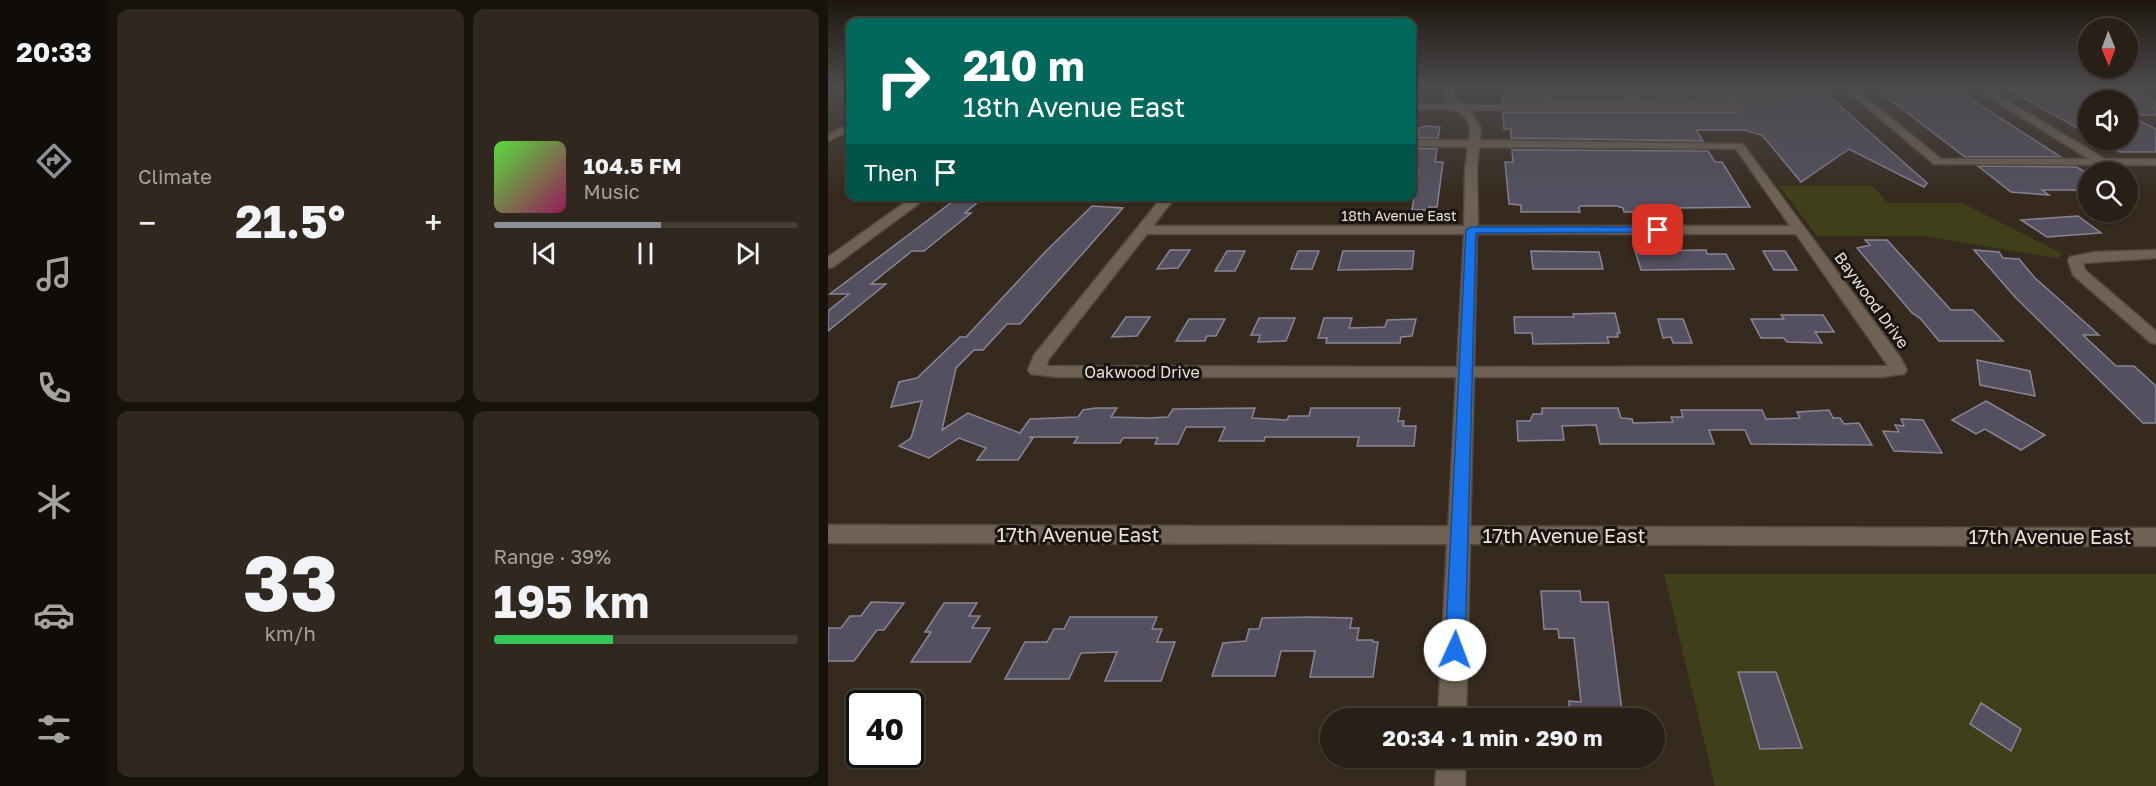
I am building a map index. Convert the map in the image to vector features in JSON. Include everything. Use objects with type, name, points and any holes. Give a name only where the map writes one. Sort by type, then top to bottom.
[{"type":"street","points":[[1452,708],[1471,230],[1471,169],[1476,128],[1474,124]]},
{"type":"street","points":[[1892,124],[1938,162],[2078,162]]},
{"type":"street","points":[[2039,124],[2103,162]]},
{"type":"street","points":[[828,138],[846,129]]},
{"type":"street","points":[[1416,143],[1474,144]]},
{"type":"street","name":"Baywood Drive","points":[[1466,371],[1881,372],[1898,370],[1894,361],[1740,146],[1474,144]]},
{"type":"street","points":[[2138,162],[2156,162]]},
{"type":"street","points":[[828,264],[916,201]]},
{"type":"street","name":"Oakwood Drive","points":[[1166,201],[1040,359],[1037,369],[1056,372],[1466,371]]},
{"type":"street","name":"18th Avenue East","points":[[1143,230],[1798,230]]},
{"type":"street","points":[[2156,254],[2094,256],[2075,260],[2078,272],[2156,339]]},
{"type":"street","name":"17th Avenue East","points":[[828,534],[2156,537]]},
{"type":"street","points":[[1450,786],[1451,768]]},
{"type":"shaded area","points":[[1779,186],[1873,186],[1888,203],[1962,203],[2063,254],[2057,258],[1924,236],[1817,236]]},
{"type":"shaded area","points":[[1664,574],[2156,574],[2156,786],[1715,786]]},
{"type":"building","points":[[1504,124],[1860,124],[1927,183],[1924,187],[1849,149],[1801,182],[1762,135],[1743,130],[1696,130],[1703,141],[1511,138],[1511,129],[1504,129]]},
{"type":"building","points":[[1921,124],[2009,124],[2061,157],[1965,157]]},
{"type":"building","points":[[2138,124],[2145,124],[2156,129],[2156,152],[2120,152],[2116,150],[2138,150]]},
{"type":"building","points":[[1440,127],[1438,138],[1417,138],[1419,128]]},
{"type":"building","points":[[1416,148],[1437,149],[1435,162],[1443,162],[1437,207],[1429,207],[1428,210],[1412,210],[1413,201],[1416,201],[1418,170],[1416,170]]},
{"type":"building","points":[[1512,150],[1708,151],[1715,162],[1722,162],[1750,207],[1677,208],[1679,212],[1624,212],[1623,208],[1617,206],[1581,206],[1579,207],[1580,212],[1521,212],[1521,205],[1509,204],[1505,162],[1513,162]]},
{"type":"building","points":[[1978,166],[2078,168],[2078,190],[2042,190],[2049,195],[2011,192]]},
{"type":"building","points":[[953,201],[979,201],[965,213],[971,213],[924,251],[912,251],[871,284],[886,284],[828,331],[828,311],[849,294],[830,294]]},
{"type":"building","points":[[1092,206],[1123,208],[1020,324],[1007,324],[983,350],[974,350],[956,368],[942,430],[968,413],[1020,433],[1030,419],[1078,417],[1083,410],[1096,408],[1117,408],[1111,417],[1148,418],[1168,417],[1173,409],[1255,408],[1252,418],[1287,420],[1289,416],[1309,416],[1311,408],[1400,408],[1398,421],[1404,421],[1403,426],[1416,426],[1414,446],[1357,446],[1359,437],[1265,437],[1264,441],[1219,441],[1225,427],[1186,427],[1178,444],[1155,444],[1158,438],[1123,438],[1120,443],[1074,443],[1078,437],[1029,437],[1033,438],[1018,460],[977,460],[986,448],[959,438],[929,458],[899,446],[911,438],[922,401],[891,407],[899,382],[917,378],[960,337],[966,337],[1046,251]]},
{"type":"building","points":[[2078,216],[2078,222],[2086,222],[2101,233],[2047,237],[2021,220]]},
{"type":"building","points":[[1865,240],[1887,240],[1951,310],[1973,310],[2003,341],[1939,341],[1857,248],[1870,245]]},
{"type":"building","points":[[1170,250],[1190,250],[1178,268],[1157,269]]},
{"type":"building","points":[[1706,250],[1707,254],[1726,254],[1734,269],[1641,270],[1635,251]]},
{"type":"building","points":[[1974,250],[1999,252],[2003,258],[2019,259],[2035,278],[2099,335],[2083,335],[2116,366],[2134,366],[2156,386],[2156,423],[2143,423],[2015,297]]},
{"type":"building","points":[[1227,251],[1245,251],[1235,271],[1215,271]]},
{"type":"building","points":[[1298,251],[1319,251],[1312,269],[1291,269]]},
{"type":"building","points":[[1343,251],[1414,251],[1412,269],[1338,270]]},
{"type":"building","points":[[1531,251],[1599,252],[1603,269],[1533,269]]},
{"type":"building","points":[[1763,251],[1785,251],[1797,270],[1774,270]]},
{"type":"building","points":[[1615,313],[1620,333],[1617,333],[1618,337],[1607,337],[1609,343],[1533,344],[1532,333],[1515,333],[1514,317],[1574,317],[1573,314]]},
{"type":"building","points":[[1781,315],[1823,315],[1834,332],[1815,332],[1822,343],[1787,342],[1784,338],[1761,338],[1751,319],[1784,319]]},
{"type":"building","points":[[1126,317],[1150,317],[1137,336],[1112,337]]},
{"type":"building","points":[[1259,318],[1295,318],[1286,341],[1258,342],[1260,335],[1251,335]]},
{"type":"building","points":[[1324,318],[1352,318],[1349,328],[1385,327],[1387,320],[1416,319],[1412,336],[1401,337],[1400,343],[1326,343],[1327,338],[1318,338]]},
{"type":"building","points":[[1189,319],[1225,319],[1216,336],[1207,336],[1205,341],[1176,341]]},
{"type":"building","points":[[1658,319],[1683,319],[1692,343],[1673,343],[1671,337],[1663,338]]},
{"type":"building","points":[[1977,360],[2030,371],[2035,396],[1980,385]]},
{"type":"building","points":[[1986,401],[2045,435],[2021,450],[1985,429],[1976,434],[1952,420]]},
{"type":"building","points":[[1542,408],[1618,408],[1621,418],[1632,419],[1633,423],[1673,422],[1671,417],[1683,417],[1681,410],[1762,410],[1766,419],[1800,418],[1797,412],[1829,410],[1833,418],[1840,418],[1844,424],[1859,423],[1872,445],[1751,444],[1745,430],[1709,430],[1714,444],[1600,444],[1596,425],[1562,426],[1564,440],[1518,441],[1517,421],[1530,421],[1533,414],[1542,414]]},
{"type":"building","points":[[1901,419],[1923,420],[1942,453],[1894,451],[1883,431],[1899,432],[1895,425],[1904,426]]},
{"type":"building","points":[[1541,591],[1580,591],[1581,602],[1608,602],[1622,708],[1569,708],[1569,701],[1581,702],[1574,638],[1559,638],[1558,629],[1544,629]]},
{"type":"building","points":[[871,602],[904,603],[884,630],[877,630],[854,661],[828,661],[828,628],[841,628],[850,616],[861,616]]},
{"type":"building","points":[[944,603],[977,603],[969,616],[980,616],[972,628],[990,628],[970,662],[911,662],[931,632],[925,632]]},
{"type":"building","points":[[1070,617],[1157,617],[1152,629],[1162,629],[1157,642],[1175,642],[1161,681],[1105,681],[1117,652],[1081,653],[1069,679],[1005,679],[1025,642],[1047,642],[1054,629],[1064,629]]},
{"type":"building","points":[[1262,618],[1352,618],[1350,628],[1359,628],[1357,640],[1378,642],[1373,677],[1310,677],[1315,651],[1281,651],[1275,676],[1212,676],[1223,643],[1246,641],[1249,629],[1259,629]]},
{"type":"building","points":[[1738,672],[1776,672],[1802,748],[1760,749]]},
{"type":"building","points":[[1981,703],[2021,729],[2011,751],[1970,724]]},
{"type":"route","points":[[1455,650],[1471,230],[1658,230]]}]
